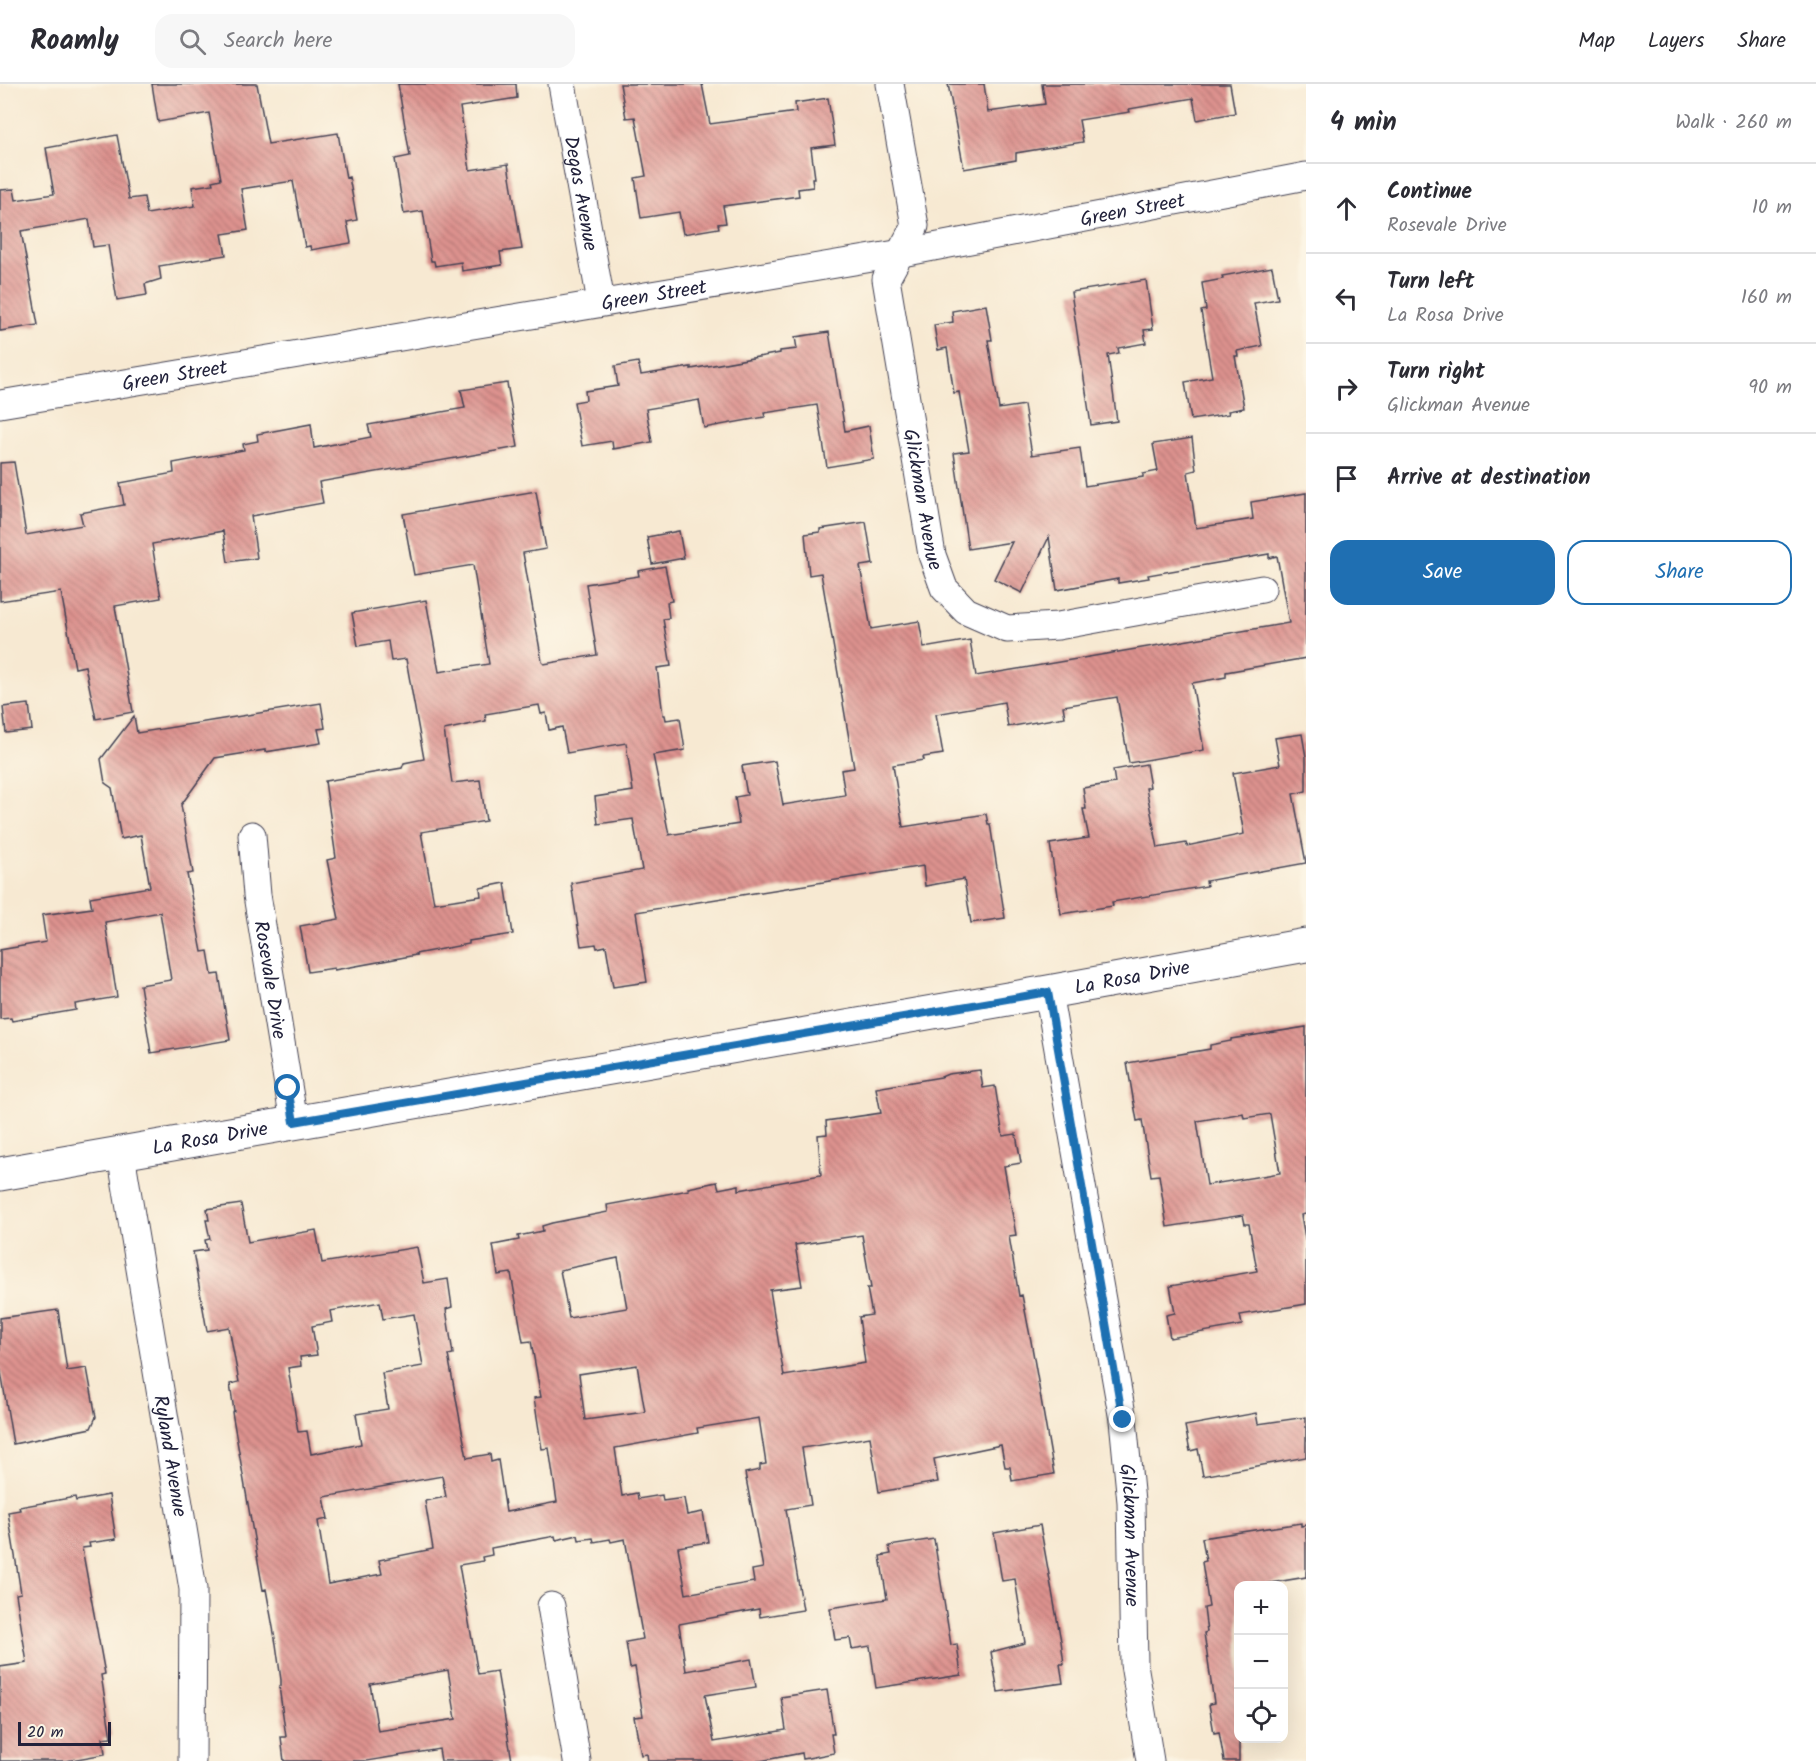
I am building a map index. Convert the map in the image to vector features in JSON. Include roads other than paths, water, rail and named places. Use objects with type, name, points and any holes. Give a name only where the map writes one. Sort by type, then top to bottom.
[{"type":"street","name":"Degas Avenue","points":[[562,84],[601,302]]},
{"type":"street","name":"Glickman Avenue","points":[[890,84],[915,226],[886,279],[932,555],[944,588],[966,611],[1006,629],[1058,626],[1262,589]]},
{"type":"street","name":"Green Street","points":[[0,404],[902,252],[1306,176]]},
{"type":"street","name":"Rosevale Drive","points":[[252,835],[257,895],[294,1122]]},
{"type":"street","name":"La Rosa Drive","points":[[0,1174],[1306,945]]},
{"type":"street","name":"Glickman Avenue","points":[[1048,992],[1123,1420],[1131,1502],[1134,1664],[1150,1761]]},
{"type":"street","name":"Ryland Avenue","points":[[121,1154],[194,1589],[192,1761]]},
{"type":"street","points":[[551,1606],[577,1761]]}]
